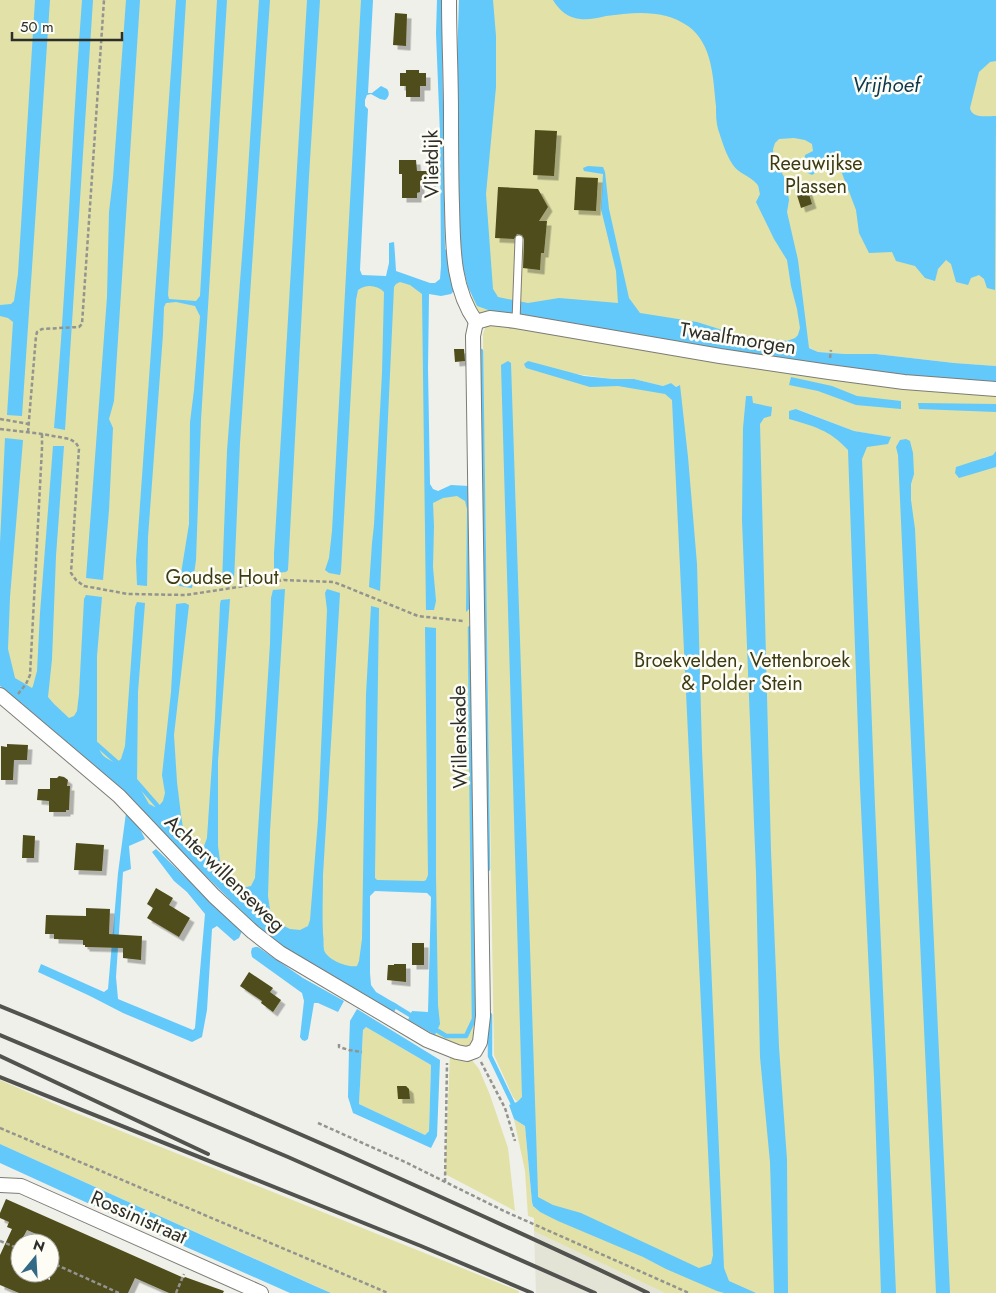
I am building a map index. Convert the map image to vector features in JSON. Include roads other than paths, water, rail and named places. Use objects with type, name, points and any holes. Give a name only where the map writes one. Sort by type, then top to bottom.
[{"type":"street","name":"Vlietdijk","points":[[449,0],[453,252],[459,285],[470,313],[476,322]]},
{"type":"street","name":"Twaalfmorgen","points":[[476,322],[490,318],[516,319],[720,356],[829,372],[904,382],[996,389]]},
{"type":"street","name":"Willenskade","points":[[475,1051],[480,1042],[483,1016],[473,336],[476,322]]},
{"type":"street","name":"Achterwillenseweg","points":[[0,695],[119,796],[214,896],[280,954],[426,1040],[457,1052],[467,1054],[475,1051]]},
{"type":"street","name":"Rossinistraat","points":[[0,1185],[21,1186],[261,1293]]},
{"type":"lane","points":[[516,319],[519,239]]},
{"type":"water","points":[[35,0],[50,0],[22,416],[7,415],[13,322],[8,318],[0,316],[0,305],[11,304],[14,301],[18,274]]},
{"type":"water","points":[[82,0],[93,0],[65,430],[54,428]]},
{"type":"water","points":[[126,0],[140,0],[114,401],[109,419],[113,428],[103,580],[86,578],[107,297],[109,212]]},
{"type":"water","points":[[176,0],[186,0],[168,295],[169,299],[196,301],[200,296],[217,0],[227,0],[201,420],[196,560],[192,588],[179,586],[189,524],[190,422],[200,316],[195,306],[176,302],[166,303],[164,307],[148,537],[147,586],[137,585],[136,561]]},
{"type":"water","points":[[259,0],[270,0],[240,443],[234,581],[222,583],[227,451]]},
{"type":"water","points":[[307,0],[320,0],[288,570],[286,572],[274,573],[274,554]]},
{"type":"water","points":[[361,0],[373,0],[368,93],[372,93],[381,86],[387,89],[389,93],[385,100],[371,94],[367,95],[365,100],[365,106],[368,109],[360,270],[362,275],[386,276],[389,263],[389,243],[394,242],[396,271],[435,283],[440,279],[441,266],[440,134],[436,33],[437,0],[443,0],[445,249],[448,252],[455,290],[451,294],[441,296],[429,294],[430,484],[433,489],[438,491],[451,485],[469,486],[471,602],[470,608],[466,612],[467,509],[465,501],[457,496],[443,498],[433,503],[433,567],[436,601],[434,610],[426,610],[422,294],[410,285],[400,282],[394,287],[380,591],[369,587],[382,373],[384,292],[371,286],[358,290],[356,300],[341,571],[340,575],[329,573],[325,570],[329,558],[332,531]]},
{"type":"water","name":"Vrijhoef","points":[[459,0],[493,0],[496,36],[496,87],[486,194],[493,289],[498,297],[528,303],[559,298],[618,303],[616,271],[601,209],[603,174],[584,171],[583,168],[588,166],[603,167],[609,209],[629,298],[640,313],[697,322],[738,335],[787,341],[798,335],[800,328],[787,260],[774,239],[756,202],[760,194],[758,185],[735,168],[724,148],[717,124],[714,84],[710,62],[707,52],[696,33],[679,21],[659,14],[638,13],[580,19],[564,13],[553,0],[996,0],[996,61],[990,62],[979,72],[970,108],[971,112],[976,115],[996,116],[995,290],[987,288],[984,279],[979,275],[971,278],[968,285],[956,282],[951,264],[946,260],[938,269],[935,281],[925,278],[915,266],[896,261],[892,252],[869,253],[859,233],[856,210],[835,155],[817,162],[818,171],[812,175],[806,172],[804,162],[805,155],[813,151],[812,144],[805,140],[794,138],[779,139],[773,149],[774,160],[786,181],[789,200],[787,212],[798,260],[809,348],[818,352],[876,354],[996,366],[996,384],[938,380],[806,363],[511,315],[477,306],[468,287],[463,268],[457,200],[456,91]]},
{"type":"water","points":[[508,361],[511,363],[538,1197],[553,1205],[581,1213],[699,1268],[711,1264],[713,1255],[672,400],[665,394],[618,386],[590,387],[526,368],[524,364],[528,361],[584,376],[634,379],[663,386],[671,383],[676,387],[680,385],[697,564],[702,750],[724,1268],[729,1281],[756,1293],[724,1293],[717,1291],[558,1221],[540,1212],[533,1206],[525,1126],[514,1119],[509,1105],[517,1102],[522,1097],[501,365]]},
{"type":"water","points":[[791,377],[832,386],[857,396],[901,401],[901,409],[856,405],[818,391],[789,385]]},
{"type":"water","points":[[746,396],[752,396],[753,403],[772,407],[771,416],[764,418],[760,424],[771,851],[779,1047],[787,1160],[788,1293],[774,1293],[770,1162],[760,1057],[756,873],[742,520],[743,428]]},
{"type":"water","points":[[918,403],[996,404],[996,412],[919,409]]},
{"type":"water","points":[[796,409],[854,431],[891,437],[888,444],[867,447],[862,459],[896,1293],[881,1293],[848,450],[828,433],[789,419],[789,411]]},
{"type":"water","points":[[5,438],[23,440],[10,597],[8,649],[15,678],[32,688],[37,671],[53,446],[64,446],[56,556],[52,659],[48,697],[69,718],[74,716],[77,711],[79,694],[84,599],[86,595],[102,597],[97,656],[97,744],[106,758],[116,763],[121,759],[125,746],[135,607],[137,602],[145,603],[138,692],[137,783],[149,804],[155,807],[158,807],[163,801],[165,793],[162,775],[171,692],[176,604],[185,603],[189,605],[174,735],[181,815],[186,847],[192,853],[199,853],[203,849],[207,838],[220,604],[221,600],[230,599],[218,761],[218,846],[220,861],[231,879],[242,888],[251,886],[255,878],[270,644],[271,598],[273,590],[285,589],[270,831],[268,896],[270,910],[280,924],[290,929],[300,930],[308,926],[310,920],[318,820],[327,610],[325,593],[327,589],[340,593],[323,875],[323,919],[324,950],[333,960],[343,964],[357,966],[362,939],[366,694],[371,606],[379,608],[375,873],[377,880],[424,881],[428,875],[425,627],[436,628],[436,876],[440,1024],[435,1035],[408,1020],[412,1011],[428,1012],[431,897],[427,893],[375,891],[370,896],[371,985],[376,992],[398,1005],[394,1012],[295,956],[259,928],[62,738],[0,686],[0,543]]},
{"type":"water","points":[[906,439],[910,441],[913,453],[914,474],[911,484],[911,500],[915,529],[950,1293],[936,1293],[898,455],[896,447],[900,440]]},
{"type":"water","points":[[996,451],[996,467],[959,478],[955,473],[956,467],[993,455]]},
{"type":"water","points":[[126,813],[138,825],[145,839],[129,846],[131,869],[123,872],[116,977],[118,999],[193,1030],[195,1028],[205,914],[187,892],[174,881],[152,852],[156,849],[242,931],[239,938],[234,941],[217,926],[212,929],[207,1010],[202,1037],[192,1042],[123,1013],[38,972],[41,964],[104,992],[108,989],[118,873]]},
{"type":"water","points":[[258,947],[303,978],[344,1001],[338,1012],[314,1003],[308,1039],[305,1041],[300,1037],[304,1001],[302,993],[252,957],[252,948]]},
{"type":"water","points":[[357,1009],[440,1060],[437,1136],[431,1148],[353,1113],[348,1097],[350,1021]],"holes":[[[366,1027],[431,1065],[429,1131],[425,1135],[359,1104],[363,1030]]]},
{"type":"water","points":[[0,1144],[331,1293],[290,1293],[116,1216],[0,1163]]},
{"type":"waterway","points":[[481,351],[488,869]]},
{"type":"waterway","points":[[433,1028],[446,1036],[466,1036],[474,1019],[470,628]]},
{"type":"waterway","points":[[94,742],[120,765]]},
{"type":"waterway","points":[[134,779],[162,811]]},
{"type":"waterway","points":[[182,834],[201,857]]},
{"type":"waterway","points":[[392,1004],[415,1018]]},
{"type":"waterway","points":[[490,1015],[490,1056],[513,1104]]},
{"type":"railway","points":[[0,1006],[343,1153],[534,1239],[648,1293]]},
{"type":"railway","points":[[0,1035],[288,1157],[595,1293]]},
{"type":"railway","points":[[0,1056],[208,1154]]},
{"type":"railway","points":[[0,1077],[421,1246],[532,1293]]},
{"type":"park label","name":"Reeuwijkse Plassen","points":[[816,174]]},
{"type":"park label","name":"Goudse Hout","points":[[222,577]]},
{"type":"park label","name":"Broekvelden, Vettenbroek & Polder Stein","points":[[742,672]]}]
